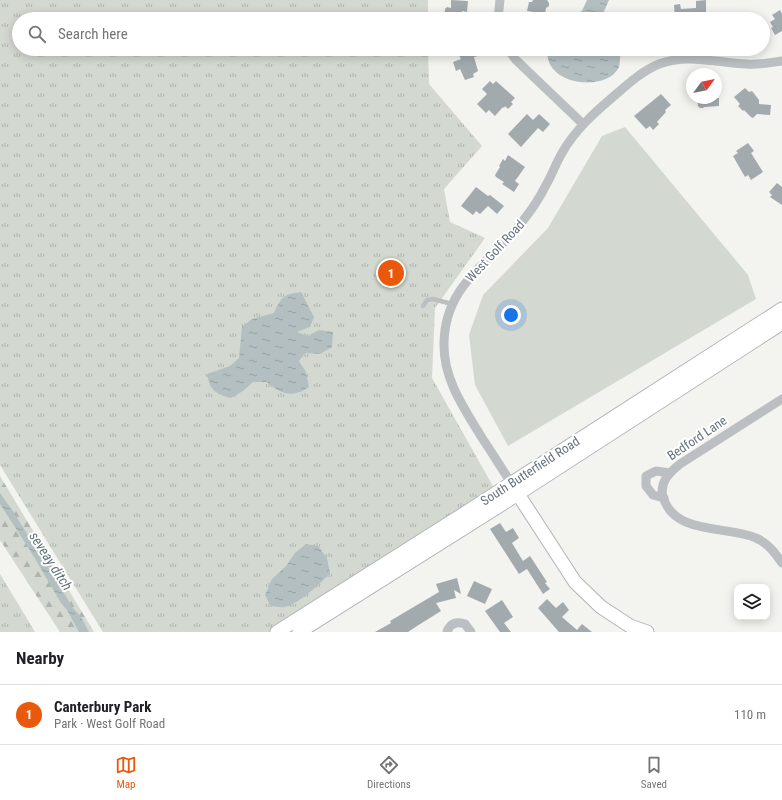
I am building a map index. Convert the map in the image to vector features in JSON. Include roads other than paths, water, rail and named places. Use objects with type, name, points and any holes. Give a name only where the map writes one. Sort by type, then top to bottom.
[{"type":"main road","name":"South Butterfield Road","points":[[299,632],[782,309]]},
{"type":"main road","name":"South Butterfield Road","points":[[278,632],[782,323]]},
{"type":"main road","name":"West Golf Road","points":[[514,488],[576,582],[601,607],[630,626],[647,632]]},
{"type":"street","points":[[499,12],[500,0]]},
{"type":"street","points":[[513,56],[583,124]]},
{"type":"street","name":"West Golf Road","points":[[514,488],[457,398],[448,375],[445,359],[445,329],[452,304],[456,296],[468,278],[517,230],[546,187],[561,154],[583,124],[631,81],[646,70],[674,60],[688,59],[754,65],[782,61]]},
{"type":"street","name":"Bedford Lane","points":[[664,498],[663,486],[665,479],[680,464],[782,399]]},
{"type":"street","points":[[670,473],[656,471],[646,476],[646,486],[653,495],[664,498],[670,510],[676,516],[700,527],[744,533],[758,539],[767,544],[782,563]]},
{"type":"street","points":[[447,632],[452,625],[458,622],[466,624],[471,632]]},
{"type":"lane","points":[[423,306],[428,300],[433,299],[452,304]]},
{"type":"water","points":[[587,0],[609,0],[605,12],[580,12]]},
{"type":"water","points":[[547,56],[620,56],[619,67],[614,74],[607,79],[588,82],[570,80],[561,76],[549,63]]},
{"type":"water","points":[[301,292],[314,317],[310,327],[297,332],[308,336],[319,330],[333,332],[332,347],[320,354],[305,353],[299,361],[306,372],[309,387],[298,393],[288,394],[277,390],[267,382],[253,382],[243,391],[231,398],[217,393],[212,388],[207,374],[230,366],[239,358],[242,327],[252,319],[274,313],[281,300],[287,295]]},
{"type":"water","points":[[0,493],[56,579],[72,607],[81,617],[89,632],[79,632],[67,610],[61,603],[31,552],[0,504]]},
{"type":"water","points":[[306,544],[318,546],[327,558],[330,573],[315,588],[296,602],[284,607],[271,606],[265,595],[272,579],[286,566],[295,553]]},
{"type":"place","name":"Canterbury Park","points":[[391,273]]},
{"type":"water label","name":"seveay ditch","points":[[51,561]]}]
